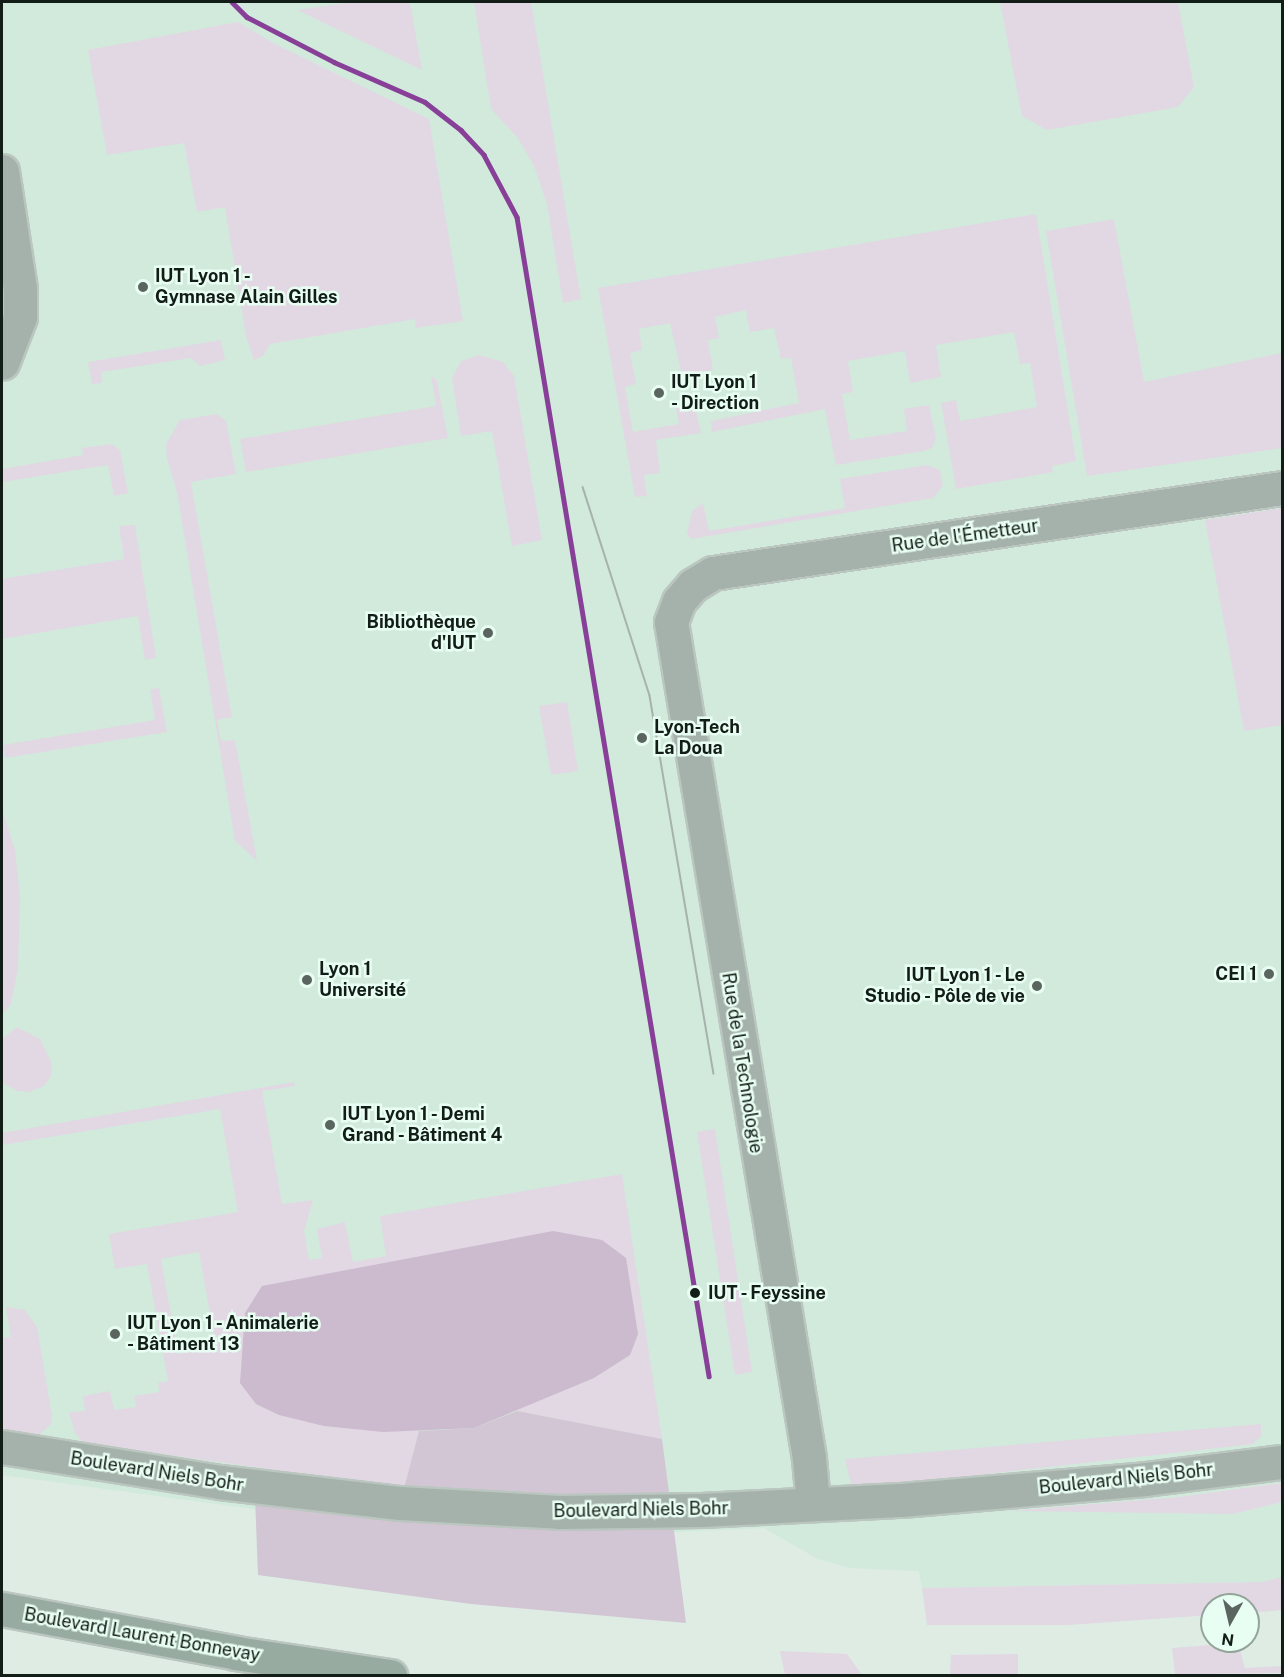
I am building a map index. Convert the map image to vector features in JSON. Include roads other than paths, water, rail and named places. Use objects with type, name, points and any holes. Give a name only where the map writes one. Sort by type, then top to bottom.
[{"type":"main road","name":"Boulevard Laurent Bonnevay","points":[[2,1609],[236,1653],[390,1676]]},
{"type":"street","points":[[2,171],[20,289],[20,318],[2,363]]},
{"type":"street","name":"Rue de l'Émetteur","points":[[671,622],[679,601],[693,585],[713,573],[1282,488]]},
{"type":"street","name":"Rue de la Technologie","points":[[671,622],[809,1458],[813,1503]]},
{"type":"street","name":"Boulevard Niels Bohr","points":[[2,1447],[220,1482],[400,1503],[559,1512],[701,1510],[901,1500],[1134,1480],[1282,1462]]},
{"type":"tram line","points":[[583,487],[650,696],[714,1074]]},
{"type":"place","name":"IUT Lyon 1 - Gymnase Alain Gilles","points":[[143,287]]},
{"type":"place","name":"IUT Lyon 1 - Direction","points":[[659,393]]},
{"type":"place","name":"Bibliothèque d'IUT","points":[[488,633]]},
{"type":"place","name":"Lyon-Tech La Doua","points":[[642,738]]},
{"type":"place","name":"CEI 1","points":[[1269,974]]},
{"type":"place","name":"Lyon 1 Université","points":[[307,980]]},
{"type":"place","name":"IUT Lyon 1 - Le Studio - Pôle de vie","points":[[1037,986]]},
{"type":"place","name":"IUT Lyon 1 - Demi Grand - Bâtiment 4","points":[[330,1125]]},
{"type":"place","name":"IUT - Feyssine","points":[[695,1293]]},
{"type":"place","name":"IUT Lyon 1 - Animalerie - Bâtiment 13","points":[[115,1334]]}]
